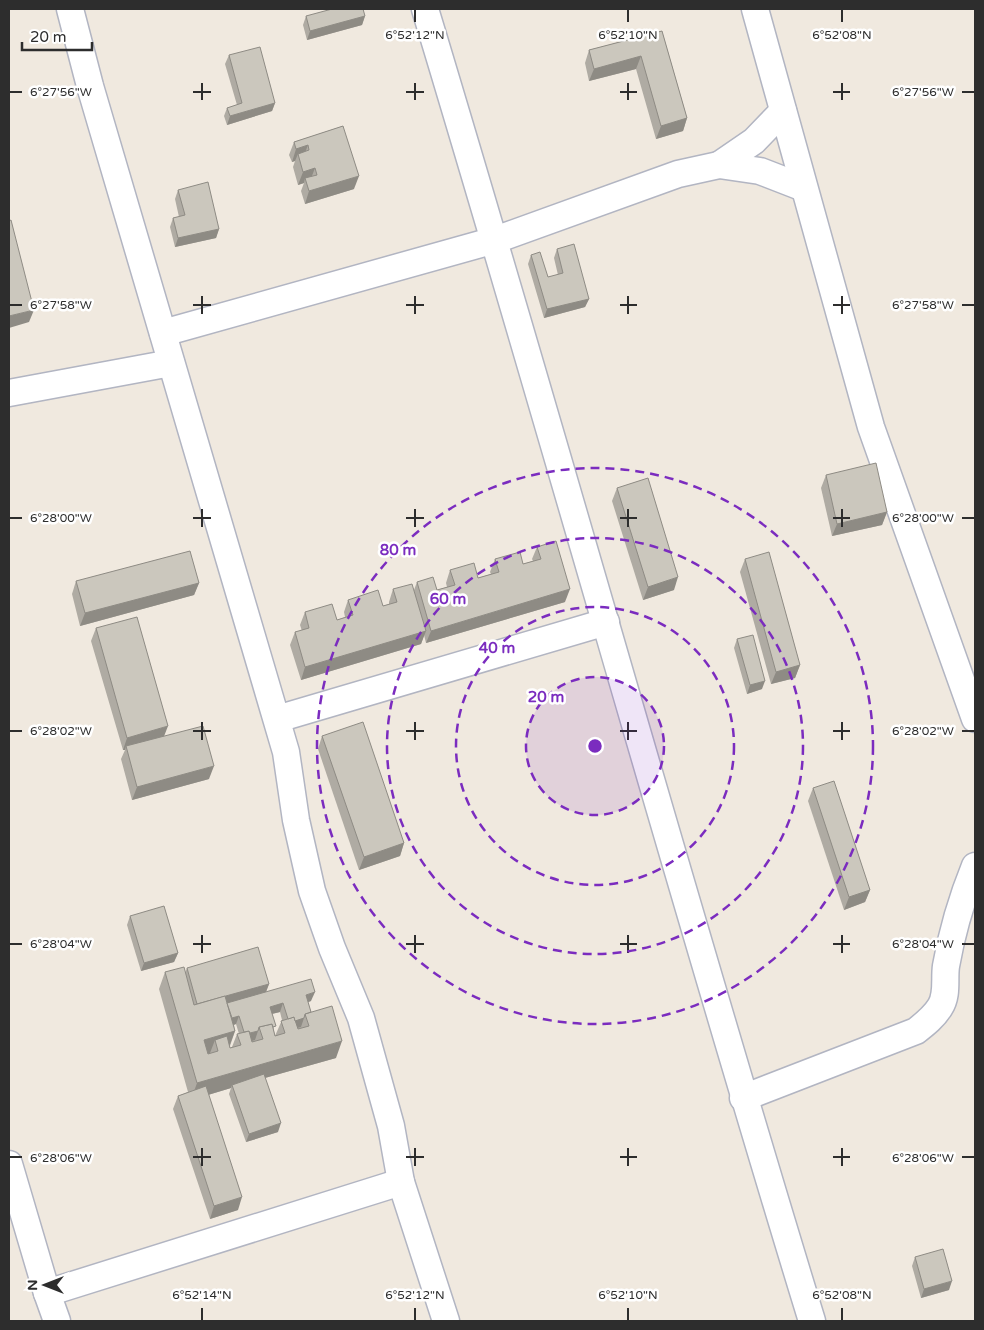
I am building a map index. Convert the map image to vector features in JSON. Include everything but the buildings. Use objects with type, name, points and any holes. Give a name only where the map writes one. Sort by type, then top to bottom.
[{"type":"street","points":[[70,9],[90,86],[286,752],[296,820],[312,891],[332,948],[361,1018],[391,1126],[401,1182],[446,1321]]},
{"type":"street","points":[[425,9],[495,240],[743,1098],[812,1321]]},
{"type":"street","points":[[754,9],[871,427],[975,719]]},
{"type":"street","points":[[719,166],[754,140],[783,111]]},
{"type":"street","points":[[162,333],[495,240],[678,174],[719,166],[760,171],[804,188]]},
{"type":"street","points":[[9,393],[171,363]]},
{"type":"street","points":[[276,719],[606,622]]},
{"type":"street","points":[[743,1098],[916,1031],[930,1020],[942,1006],[946,987],[948,958],[964,892],[975,866]]},
{"type":"street","points":[[9,1164],[57,1321]]},
{"type":"street","points":[[47,1293],[401,1182]]}]
